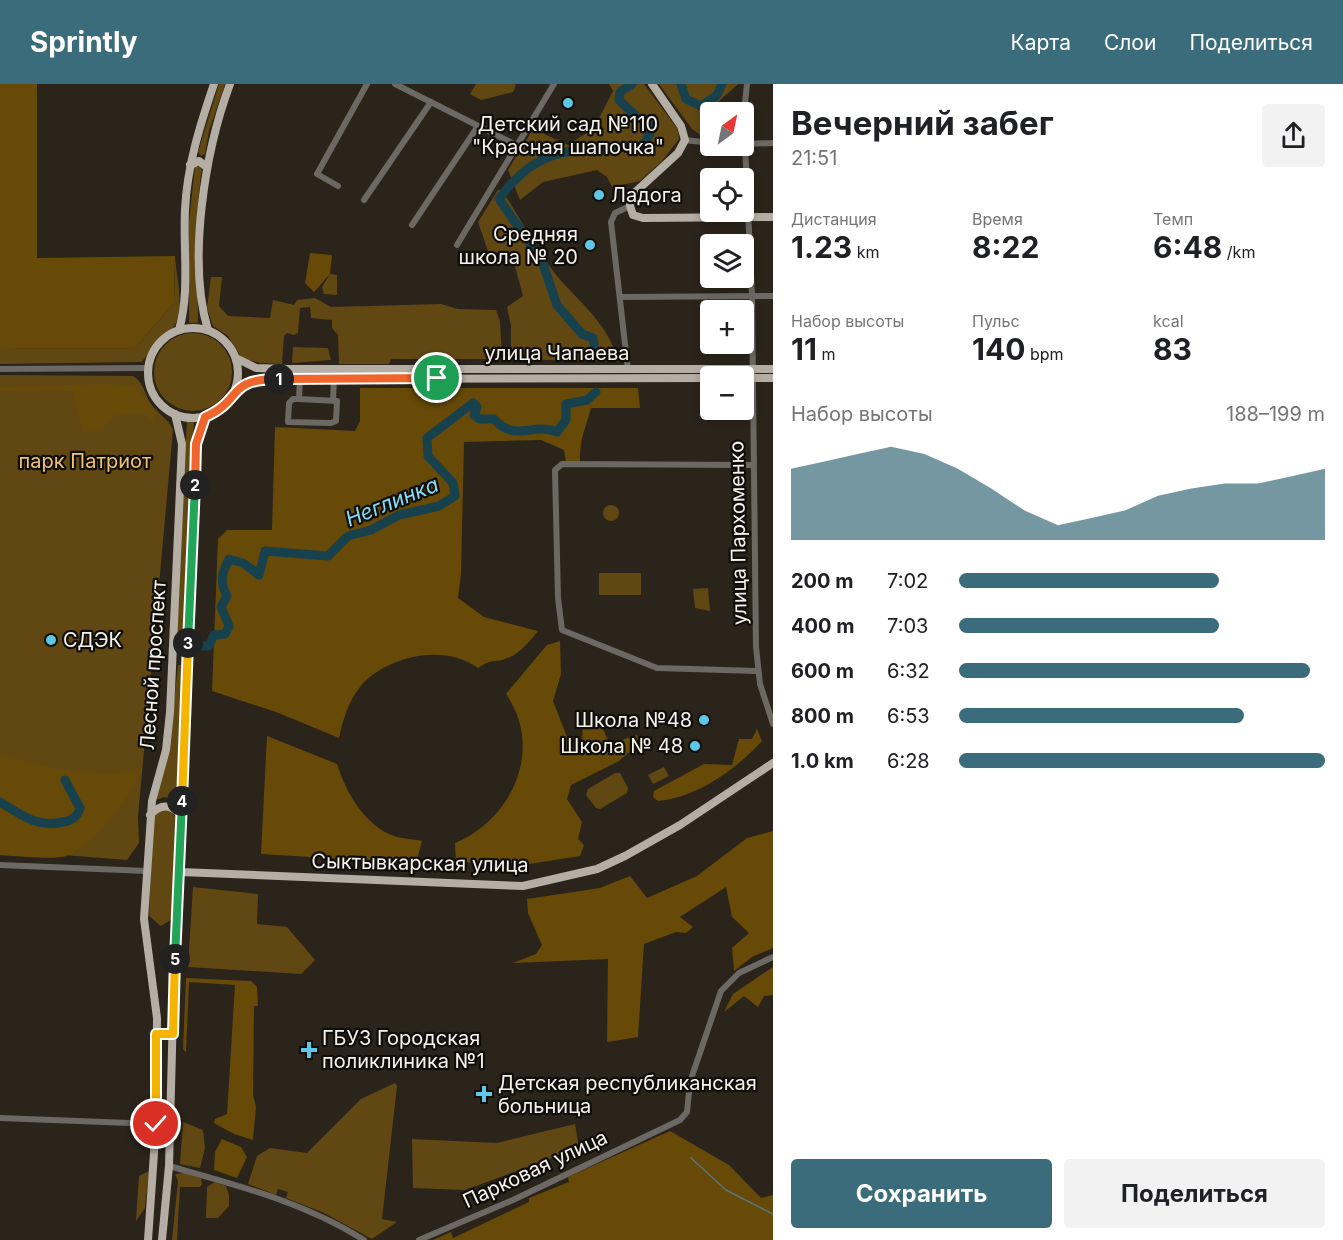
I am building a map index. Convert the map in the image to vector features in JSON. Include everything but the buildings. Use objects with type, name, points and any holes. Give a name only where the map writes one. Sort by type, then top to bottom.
[{"type":"main road","points":[[179,330],[185,310],[185,209],[190,165],[214,84]]},
{"type":"main road","points":[[208,330],[202,310],[201,228],[207,166],[230,84]]},
{"type":"main road","points":[[654,87],[681,126],[685,140],[678,153],[632,196],[630,206],[633,215],[643,219],[700,218]]},
{"type":"main road","points":[[193,152],[200,158],[210,156]]},
{"type":"main road","points":[[190,165],[199,161],[207,166]]},
{"type":"main road","points":[[754,217],[773,217]]},
{"type":"main road","points":[[193,327],[208,330],[230,346],[236,358],[238,368],[235,390],[224,406],[205,417],[185,417],[175,414],[165,408],[151,390],[148,368],[158,345],[179,330],[193,327]]},
{"type":"main road","name":"улица Чапаева","points":[[236,358],[256,368],[287,369],[700,372]]},
{"type":"main road","name":"улица Чапаева","points":[[754,373],[773,369]]},
{"type":"main road","name":"улица Чапаева","points":[[754,373],[773,378]]},
{"type":"main road","name":"улица Чапаева","points":[[235,390],[242,384],[254,380],[700,378]]},
{"type":"main road","name":"Лесной проспект","points":[[148,1240],[156,1124],[156,999],[144,919],[150,815],[168,738],[182,444],[175,414]]},
{"type":"main road","name":"Лесной проспект","points":[[162,1240],[169,1166],[196,444],[205,417]]},
{"type":"main road","name":"Сыктывкарская улица","points":[[180,872],[523,886],[597,869],[625,856],[680,825],[773,762]]},
{"type":"main road","points":[[150,815],[156,808],[165,805],[182,816]]},
{"type":"main road","points":[[156,1034],[173,1034]]},
{"type":"street","points":[[338,186],[316,174],[367,84]]},
{"type":"street","points":[[395,84],[518,146]]},
{"type":"street","points":[[457,245],[554,84]]},
{"type":"street","points":[[745,102],[746,85]]},
{"type":"street","points":[[364,200],[431,102]]},
{"type":"street","points":[[412,225],[478,126]]},
{"type":"street","points":[[685,140],[700,142]]},
{"type":"street","points":[[754,144],[773,143]]},
{"type":"street","points":[[628,370],[611,222],[615,213],[630,206]]},
{"type":"street","name":"улица Пархоменко","points":[[748,222],[753,366]]},
{"type":"street","points":[[621,297],[773,296]]},
{"type":"street","points":[[0,369],[148,368]]},
{"type":"street","points":[[299,399],[300,379]]},
{"type":"street","points":[[333,400],[334,379]]},
{"type":"street","points":[[299,399],[337,401],[336,421],[331,423],[288,422],[288,403],[299,399]]},
{"type":"street","name":"улица Пархоменко","points":[[753,420],[757,670],[773,724]]},
{"type":"street","points":[[753,465],[562,464],[555,470],[555,494],[558,598],[562,630],[657,668],[757,670]]},
{"type":"street","points":[[0,865],[147,871]]},
{"type":"street","name":"Парковая улица","points":[[419,1240],[513,1200],[680,1120],[687,1112],[690,1082],[721,991],[739,974],[773,957]]},
{"type":"street","points":[[0,1118],[156,1124]]},
{"type":"street","points":[[169,1166],[286,1201],[329,1220],[364,1240]]},
{"type":"green space","points":[[219,84],[225,84],[209,131],[205,154],[201,156],[198,152]]},
{"type":"green space","points":[[476,84],[516,85],[513,92],[481,100],[470,94]]},
{"type":"green space","points":[[609,84],[644,84],[677,128],[679,139],[662,161],[640,181],[612,187],[607,177],[597,170],[543,182],[520,200],[508,170],[533,129],[568,145],[594,128],[613,91]]},
{"type":"green space","points":[[659,84],[738,84],[718,102],[700,102],[700,135],[692,129]]},
{"type":"green space","points":[[199,164],[202,168],[197,226],[198,323],[189,323],[189,221],[195,166]]},
{"type":"green space","points":[[498,190],[502,190],[549,266],[601,326],[614,349],[618,362],[511,359],[511,326],[507,307],[523,296],[512,255],[488,251],[478,222]]},
{"type":"green space","points":[[175,256],[179,299],[176,323],[155,343],[141,362],[0,364],[0,349],[135,348],[174,303]]},
{"type":"green space","points":[[330,274],[337,275],[337,295],[324,294],[322,287]]},
{"type":"green space","points":[[211,277],[222,277],[219,306],[228,316],[270,318],[273,300],[294,305],[297,300],[315,298],[331,307],[441,304],[458,309],[496,310],[500,321],[502,359],[391,359],[389,364],[339,364],[338,335],[332,328],[332,320],[311,318],[310,307],[300,308],[298,333],[294,335],[287,333],[284,336],[282,364],[260,363],[242,358],[228,336],[213,326],[207,308]]},
{"type":"green space","points":[[193,333],[208,336],[225,350],[232,372],[229,387],[215,404],[193,411],[178,408],[161,394],[154,372],[157,357],[171,340]]},
{"type":"green space","points":[[293,347],[328,348],[331,360],[292,363]]},
{"type":"green space","name":"парк Патриот","points":[[0,375],[133,376],[142,385],[151,404],[173,430],[138,817],[139,843],[127,860],[0,850]]},
{"type":"green space","points":[[187,421],[194,421],[183,636],[175,635]]},
{"type":"green space","points":[[611,505],[617,507],[619,513],[617,519],[611,521],[605,519],[603,513],[605,507]]},
{"type":"green space","points":[[599,573],[641,573],[641,595],[599,595]]},
{"type":"green space","points":[[708,588],[710,611],[695,608],[693,589]]},
{"type":"green space","points":[[178,665],[184,665],[176,800],[164,797],[155,800],[169,748]]},
{"type":"green space","points":[[664,767],[669,776],[653,784],[648,775]]},
{"type":"green space","points":[[615,773],[620,773],[628,788],[627,793],[600,809],[596,808],[586,795],[588,789]]},
{"type":"green space","points":[[158,808],[170,809],[175,817],[172,919],[161,926],[149,916],[153,816]]},
{"type":"green space","points":[[193,887],[258,894],[257,924],[287,927],[315,960],[301,974],[188,967]]},
{"type":"green space","points":[[395,1083],[397,1086],[382,1219],[397,1222],[372,1239],[322,1212],[286,1198],[288,1192],[278,1189],[276,1195],[248,1184],[257,1156],[270,1148],[307,1153],[361,1099]]},
{"type":"green space","points":[[183,1122],[203,1130],[205,1148],[200,1168],[180,1164]]},
{"type":"green space","points":[[575,1124],[579,1148],[465,1190],[413,1188],[412,1139],[497,1143]]},
{"type":"green space","points":[[149,1171],[145,1208],[136,1221],[139,1176]]},
{"type":"green space","points":[[184,1173],[201,1178],[202,1184],[200,1187],[180,1187],[177,1240],[172,1240],[178,1181],[175,1174]]},
{"type":"green space","points":[[215,1182],[226,1186],[229,1206],[218,1218],[206,1218],[207,1187]]},
{"type":"shaded area","points":[[0,84],[37,84],[37,258],[175,256],[174,303],[135,348],[0,349]]},
{"type":"shaded area","points":[[310,253],[332,255],[330,274],[314,292],[305,283]]},
{"type":"shaded area","points":[[105,384],[135,386],[156,414],[153,425],[146,414],[116,414],[102,430],[83,432],[73,391],[0,391],[0,387]]},
{"type":"shaded area","points":[[360,388],[638,388],[640,408],[591,408],[582,440],[580,461],[566,462],[564,450],[541,440],[464,442],[461,574],[458,598],[484,617],[538,631],[515,654],[478,668],[464,660],[433,655],[416,656],[385,667],[371,676],[352,699],[346,711],[339,738],[276,712],[212,691],[218,539],[227,530],[272,530],[275,427],[355,431],[360,421]]},
{"type":"shaded area","points":[[560,641],[561,674],[553,701],[571,747],[582,747],[583,721],[598,719],[610,744],[637,735],[640,743],[619,761],[571,785],[567,799],[582,822],[578,839],[584,845],[580,856],[529,864],[456,862],[455,843],[475,832],[493,817],[507,800],[516,780],[522,759],[522,737],[517,715],[506,694],[547,645]]},
{"type":"shaded area","points":[[757,729],[762,741],[728,772],[687,794],[658,801],[653,797],[654,791],[704,764],[732,765],[739,739],[752,739]]},
{"type":"shaded area","points":[[267,736],[337,764],[345,786],[365,816],[383,831],[394,836],[422,841],[417,860],[410,863],[261,854]]},
{"type":"shaded area","points":[[0,756],[89,773],[125,773],[142,770],[110,819],[77,851],[53,858],[0,855]]},
{"type":"shaded area","points":[[773,831],[773,948],[752,957],[734,971],[732,948],[749,933],[732,917],[726,887],[680,917],[693,927],[686,933],[676,932],[644,944],[638,1037],[607,1042],[608,959],[513,963],[536,954],[542,945],[528,913],[527,899],[600,888],[630,876],[647,898],[697,876],[747,838]]},
{"type":"shaded area","points":[[773,967],[773,995],[764,996],[758,1007],[744,996],[724,1012],[733,994]]},
{"type":"shaded area","points":[[186,978],[251,981],[257,987],[258,1006],[254,1006],[253,1095],[256,1107],[253,1140],[234,1134],[214,1123],[215,1119],[227,1114],[235,985],[189,982],[186,1052],[183,1049]]},
{"type":"shaded area","points":[[670,1131],[729,1165],[761,1198],[773,1195],[773,1240],[433,1240],[451,1232],[453,1238],[529,1202],[529,1198],[569,1182],[568,1177]]},
{"type":"shaded area","points":[[222,1139],[241,1147],[247,1157],[237,1178],[214,1170],[215,1152]]},
{"type":"waterway","name":"Неглинка","points":[[595,351],[593,338],[582,334],[557,305],[542,261],[499,199],[515,180],[530,167],[546,158],[581,150],[643,146],[650,134],[648,121],[637,117],[619,100],[620,92],[632,84]]},
{"type":"waterway","name":"Неглинка","points":[[681,84],[686,99],[701,106],[717,95],[722,84]]},
{"type":"waterway","name":"Неглинка","points":[[201,646],[209,646],[214,635],[225,634],[229,626],[221,607],[227,596],[222,577],[229,559],[243,563],[259,575],[265,551],[328,556],[348,536],[371,530],[399,515],[439,506],[455,496],[453,483],[428,456],[427,438],[473,403],[477,407],[474,415],[480,419],[494,419],[509,430],[540,429],[557,432],[566,420],[566,404],[587,400],[596,392]]},
{"type":"waterway","name":"Неглинка","points":[[179,646],[184,645]]},
{"type":"waterway","name":"Неглинка","points":[[0,802],[22,816],[37,822],[69,821],[76,816],[80,808],[65,780]]},
{"type":"waterway","points":[[691,1158],[726,1190],[773,1214]]},
{"type":"place","name":"Детский сад №110 \"Красная шапочка\"","points":[[568,103]]},
{"type":"place","name":"Ладога","points":[[599,195]]},
{"type":"place","name":"Средняя школа № 20","points":[[590,245]]},
{"type":"place","name":"СДЭК","points":[[51,640]]},
{"type":"place","name":"Школа №48","points":[[704,720]]},
{"type":"place","name":"Школа № 48","points":[[695,746]]},
{"type":"place","name":"ГБУЗ Городская поликлиника №1","points":[[309,1050]]},
{"type":"place","name":"Детская республиканская больница","points":[[484,1094]]},
{"type":"route","points":[[156,1124],[156,1034],[173,1034],[196,444],[199,431],[205,417],[224,406],[242,384],[254,380],[437,378]]}]
